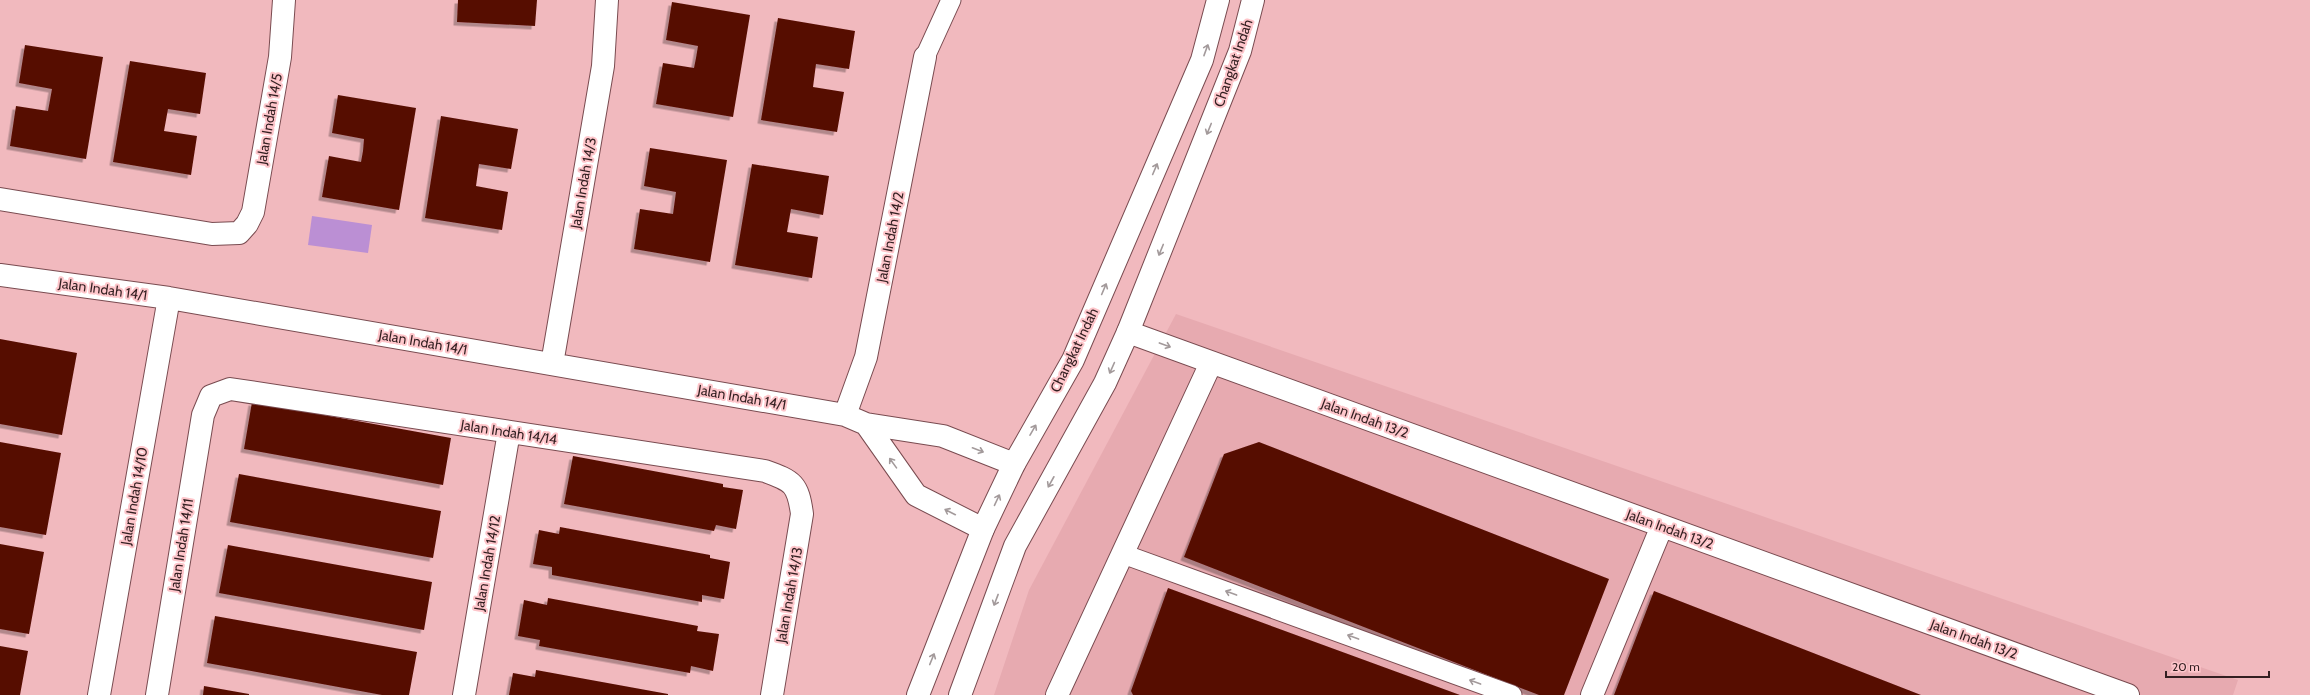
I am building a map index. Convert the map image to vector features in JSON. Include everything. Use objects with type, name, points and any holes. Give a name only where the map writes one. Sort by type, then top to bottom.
[{"type":"street","name":"Jalan Indah 14/5","points":[[0,199],[212,234],[238,233],[247,224],[253,212],[280,57],[284,0]]},
{"type":"street","name":"Jalan Indah 14/3","points":[[552,364],[603,66],[606,0]]},
{"type":"street","name":"Changkat Indah","points":[[918,695],[983,529],[1014,464],[1073,360],[1202,60],[1218,0]]},
{"type":"street","name":"Changkat Indah","points":[[960,695],[1016,546],[1105,384],[1128,332],[1240,50],[1253,0]]},
{"type":"street","name":"Jalan Indah 14/2","points":[[845,415],[866,357],[925,57]]},
{"type":"street","name":"Jalan Indah 14/1","points":[[0,275],[169,298],[845,415],[866,424],[943,436],[1014,464]]},
{"type":"street","name":"Jalan Indah 14/10","points":[[99,695],[169,298]]},
{"type":"street","name":"Jalan Indah 13/2","points":[[1128,332],[2117,693]]},
{"type":"street","points":[[1056,695],[1211,362]]},
{"type":"street","name":"Jalan Indah 14/14","points":[[211,396],[230,389],[766,471],[787,479],[799,494]]},
{"type":"street","name":"Jalan Indah 14/11","points":[[156,695],[203,415],[211,396]]},
{"type":"street","points":[[866,424],[916,495],[983,529]]},
{"type":"street","name":"Jalan Indah 14/12","points":[[464,695],[509,432]]},
{"type":"street","name":"Jalan Indah 14/13","points":[[772,695],[802,514],[799,494]]},
{"type":"street","points":[[1592,695],[1662,526]]},
{"type":"lane","points":[[925,57],[951,0]]},
{"type":"lane","points":[[1122,554],[1512,695]]},
{"type":"shaded area","points":[[312,216],[372,225],[368,253],[308,245]]},
{"type":"shaded area","points":[[1176,314],[2238,680],[2233,695],[994,695],[1029,590]]},
{"type":"building","points":[[458,0],[537,0],[535,26],[457,22]]},
{"type":"building","points":[[672,2],[750,15],[733,117],[656,104],[663,63],[694,68],[698,46],[666,40]]},
{"type":"building","points":[[778,18],[855,31],[849,69],[816,64],[813,87],[844,92],[837,132],[761,120]]},
{"type":"building","points":[[25,45],[103,57],[86,159],[10,146],[16,106],[48,111],[52,89],[19,83]]},
{"type":"building","points":[[130,61],[206,73],[200,114],[168,109],[164,131],[197,136],[191,175],[113,162]]},
{"type":"building","points":[[338,95],[416,108],[399,210],[322,197],[329,156],[361,162],[363,151],[364,139],[332,133]]},
{"type":"building","points":[[441,116],[518,129],[511,169],[479,164],[476,186],[508,192],[502,230],[425,218]]},
{"type":"building","points":[[650,148],[727,160],[710,262],[634,249],[640,209],[673,214],[676,192],[644,186]]},
{"type":"building","points":[[752,164],[829,176],[823,215],[791,209],[787,232],[818,237],[812,278],[735,265]]},
{"type":"building","points":[[0,339],[77,353],[62,435],[0,424]]},
{"type":"building","points":[[252,402],[451,438],[443,485],[244,449]]},
{"type":"building","points":[[0,442],[61,453],[46,535],[0,527]]},
{"type":"building","points":[[1259,442],[1609,579],[1564,695],[1539,695],[1184,557],[1224,454]]},
{"type":"building","points":[[573,456],[723,484],[723,487],[743,490],[736,529],[716,525],[714,531],[564,504]]},
{"type":"building","points":[[239,474],[441,511],[433,558],[230,522]]},
{"type":"building","points":[[560,527],[710,555],[710,558],[730,562],[724,599],[702,595],[702,602],[552,575],[552,567],[533,564],[539,530],[559,534]]},
{"type":"building","points":[[0,544],[44,552],[29,634],[0,629]]},
{"type":"building","points":[[228,545],[432,582],[424,630],[219,593]]},
{"type":"building","points":[[1168,588],[1460,695],[1133,695],[1131,691]]},
{"type":"building","points":[[1654,591],[1921,695],[1614,695]]},
{"type":"building","points":[[548,598],[698,626],[697,631],[719,634],[713,671],[691,666],[690,673],[539,646],[540,640],[518,636],[524,600],[547,605]]},
{"type":"building","points":[[215,616],[417,652],[409,695],[382,695],[207,663]]},
{"type":"building","points":[[0,646],[28,651],[20,695],[0,695]]},
{"type":"building","points":[[536,670],[668,695],[509,695],[513,673],[535,677]]},
{"type":"building","points":[[204,686],[249,694],[249,695],[203,695]]}]
